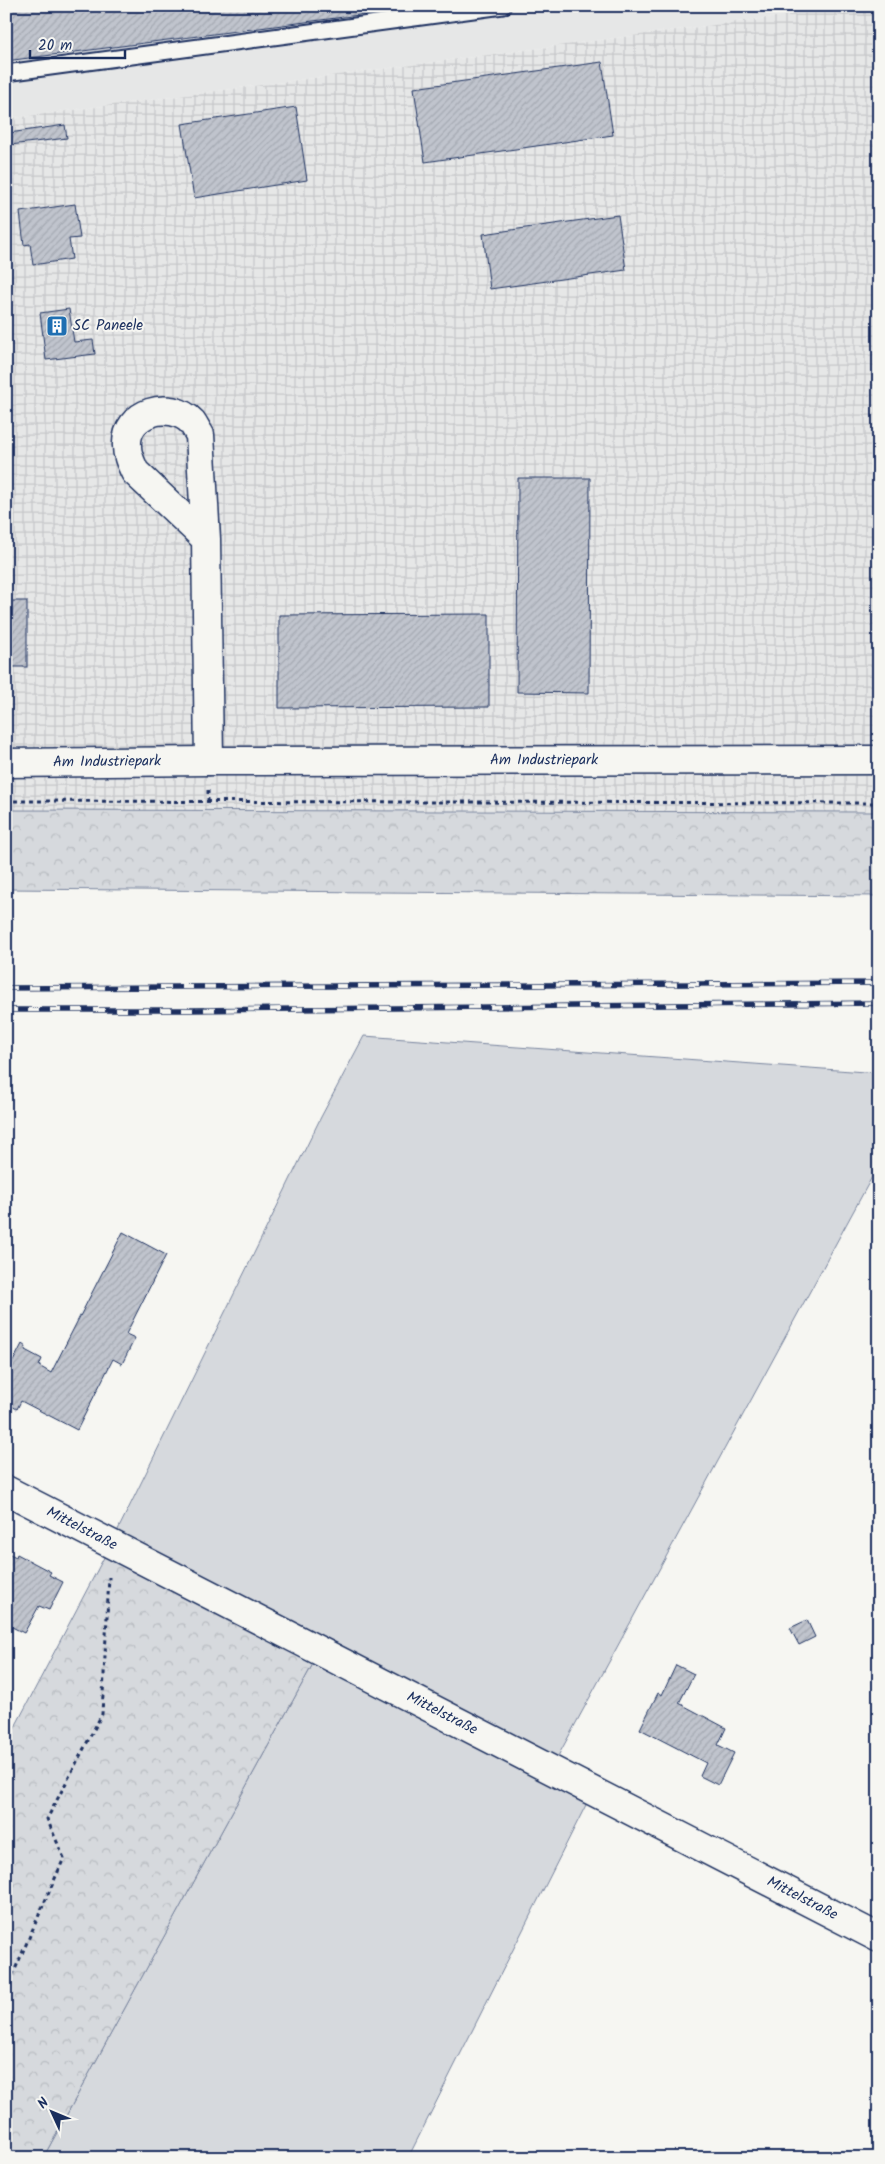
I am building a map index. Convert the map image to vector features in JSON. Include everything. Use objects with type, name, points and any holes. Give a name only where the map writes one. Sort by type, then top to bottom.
[{"type":"street","points":[[206,539],[209,761]]},
{"type":"street","name":"Am Industriepark","points":[[6,763],[879,760]]},
{"type":"street","name":"Mittelstraße","points":[[6,1490],[879,1938]]},
{"type":"lane","points":[[6,73],[503,6]]},
{"type":"path","points":[[6,801],[879,803]]},
{"type":"path","points":[[6,1990],[64,1858],[47,1819],[102,1714],[111,1544]]},
{"type":"shaded area","points":[[6,6],[857,6],[6,119]]},
{"type":"shaded area","points":[[857,6],[879,6],[879,812],[6,810],[6,119]]},
{"type":"green space","points":[[6,810],[879,812],[879,896],[6,889]]},
{"type":"green space","points":[[364,1036],[879,1073],[879,1164],[551,1769],[593,1791],[408,2158],[43,2158],[320,1651],[111,1544],[321,1117]]},
{"type":"green space","points":[[111,1544],[320,1651],[43,2158],[6,2158],[6,1744]]},
{"type":"building","points":[[6,6],[389,6],[390,11],[6,61]]},
{"type":"building","points":[[389,6],[425,6],[390,11]]},
{"type":"building","points":[[602,62],[613,135],[425,162],[414,88]]},
{"type":"building","points":[[296,107],[307,180],[194,198],[182,124]]},
{"type":"building","points":[[65,125],[67,138],[10,145],[9,133]]},
{"type":"building","points":[[75,204],[80,238],[69,239],[72,259],[33,265],[30,244],[24,245],[20,212]]},
{"type":"building","points":[[618,215],[626,270],[490,289],[483,234]]},
{"type":"building","name":"SC Paneele","points":[[69,309],[74,342],[93,340],[95,354],[46,360],[40,313]]},
{"type":"building","points":[[518,478],[590,478],[589,693],[517,692]]},
{"type":"building","points":[[6,601],[27,601],[27,667],[6,667]]},
{"type":"building","points":[[489,614],[489,707],[279,708],[279,615]]},
{"type":"building","points":[[123,1232],[166,1255],[126,1334],[135,1338],[122,1364],[113,1359],[77,1430],[21,1401],[17,1409],[6,1403],[6,1375],[22,1344],[26,1347],[25,1350],[42,1359],[39,1366],[51,1373]]},
{"type":"building","points":[[6,1552],[16,1557],[17,1554],[51,1572],[49,1575],[63,1582],[49,1610],[39,1606],[24,1633],[6,1624]]},
{"type":"building","points":[[807,1620],[815,1637],[799,1645],[790,1628]]},
{"type":"building","points":[[676,1665],[694,1674],[679,1703],[726,1728],[718,1745],[734,1753],[718,1785],[700,1776],[706,1763],[640,1729],[658,1693],[662,1695]]},
{"type":"railway","points":[[6,988],[879,983]]},
{"type":"railway","points":[[6,1010],[879,1003]]},
{"type":"place","name":"SC Paneele","points":[[57,326]]}]
